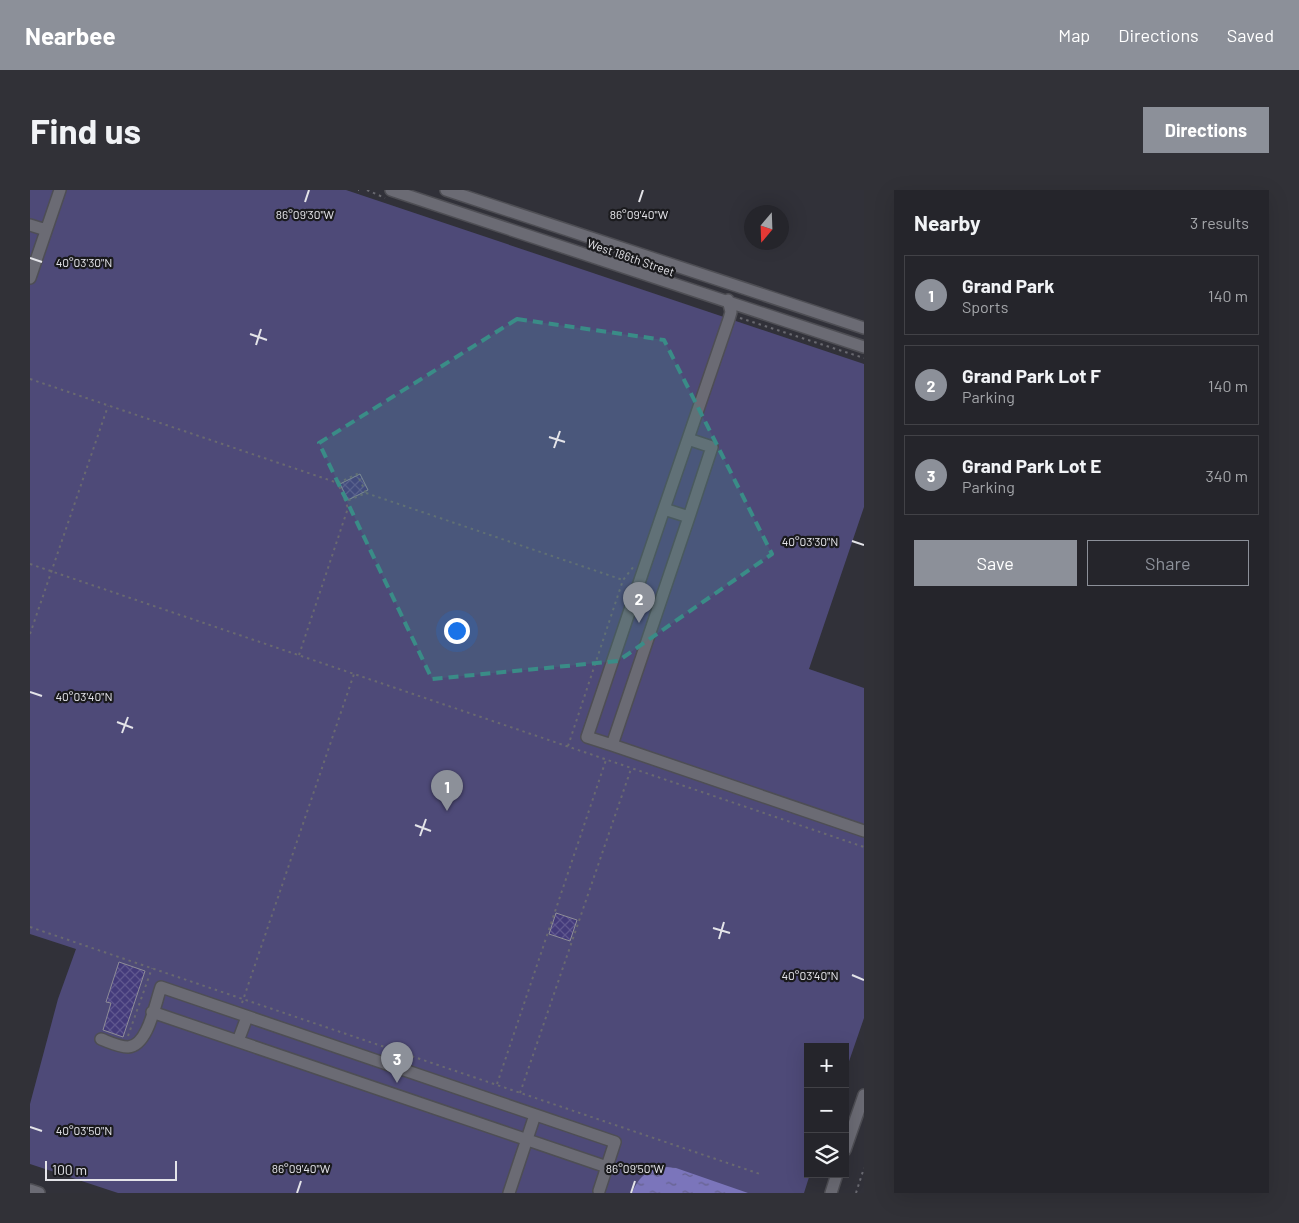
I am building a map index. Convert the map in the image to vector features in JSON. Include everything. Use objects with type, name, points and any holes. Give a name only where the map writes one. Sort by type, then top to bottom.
[{"type":"street","points":[[30,278],[34,255],[46,230],[60,190]]},
{"type":"street","name":"West 186th Street","points":[[390,190],[864,347]]},
{"type":"street","name":"West 186th Street","points":[[446,190],[864,328]]},
{"type":"street","points":[[30,225],[46,230]]},
{"type":"street","points":[[732,286],[727,303],[730,314],[587,737],[864,831]]},
{"type":"street","points":[[838,339],[844,322]]},
{"type":"street","points":[[612,745],[712,448],[688,439]]},
{"type":"street","points":[[664,509],[689,517]]},
{"type":"street","points":[[101,1039],[124,1047],[140,1042],[160,987],[616,1142],[599,1191]]},
{"type":"street","points":[[152,1012],[607,1166]]},
{"type":"street","points":[[238,1041],[242,1015]]},
{"type":"street","points":[[849,1138],[864,1095]]},
{"type":"street","points":[[509,1193],[535,1115]]},
{"type":"street","points":[[831,1193],[836,1178]]},
{"type":"street","points":[[30,1190],[39,1193]]},
{"type":"path","points":[[30,379],[338,483],[357,474],[366,493]]},
{"type":"path","points":[[30,634],[108,406]]},
{"type":"path","points":[[299,655],[348,508],[338,483]]},
{"type":"path","points":[[347,502],[366,493],[623,580]]},
{"type":"path","points":[[568,746],[623,580],[638,560]]},
{"type":"path","points":[[30,564],[864,847]]},
{"type":"path","points":[[242,1015],[244,999],[354,674]]},
{"type":"path","points":[[496,1085],[606,760]]},
{"type":"path","points":[[520,1093],[631,768]]},
{"type":"path","points":[[30,927],[760,1174]]},
{"type":"path","points":[[124,1047],[152,968]]},
{"type":"path","points":[[856,1193],[864,1168]]},
{"type":"highlighted area","points":[[517,319],[664,340],[772,554],[618,661],[432,679],[319,443]]},
{"type":"shaded area","points":[[30,190],[346,190],[864,364],[864,507],[809,669],[864,688],[864,1018],[849,1061],[849,1043],[804,1043],[804,1178],[809,1178],[804,1193],[118,1193],[30,1164],[30,1104],[58,999],[76,949],[30,934]]},
{"type":"water","points":[[667,1167],[676,1168],[748,1193],[632,1193],[645,1174]]},
{"type":"building","points":[[360,474],[368,490],[348,500],[340,484]]},
{"type":"building","points":[[556,913],[577,920],[570,941],[549,934]]},
{"type":"building","points":[[119,962],[145,971],[123,1037],[103,1030],[111,1003],[106,1002]]},
{"type":"place","name":"Grand Park Lot F","points":[[639,623]]},
{"type":"place","name":"Grand Park","points":[[447,811]]},
{"type":"place","name":"Grand Park Lot E","points":[[397,1083]]}]
